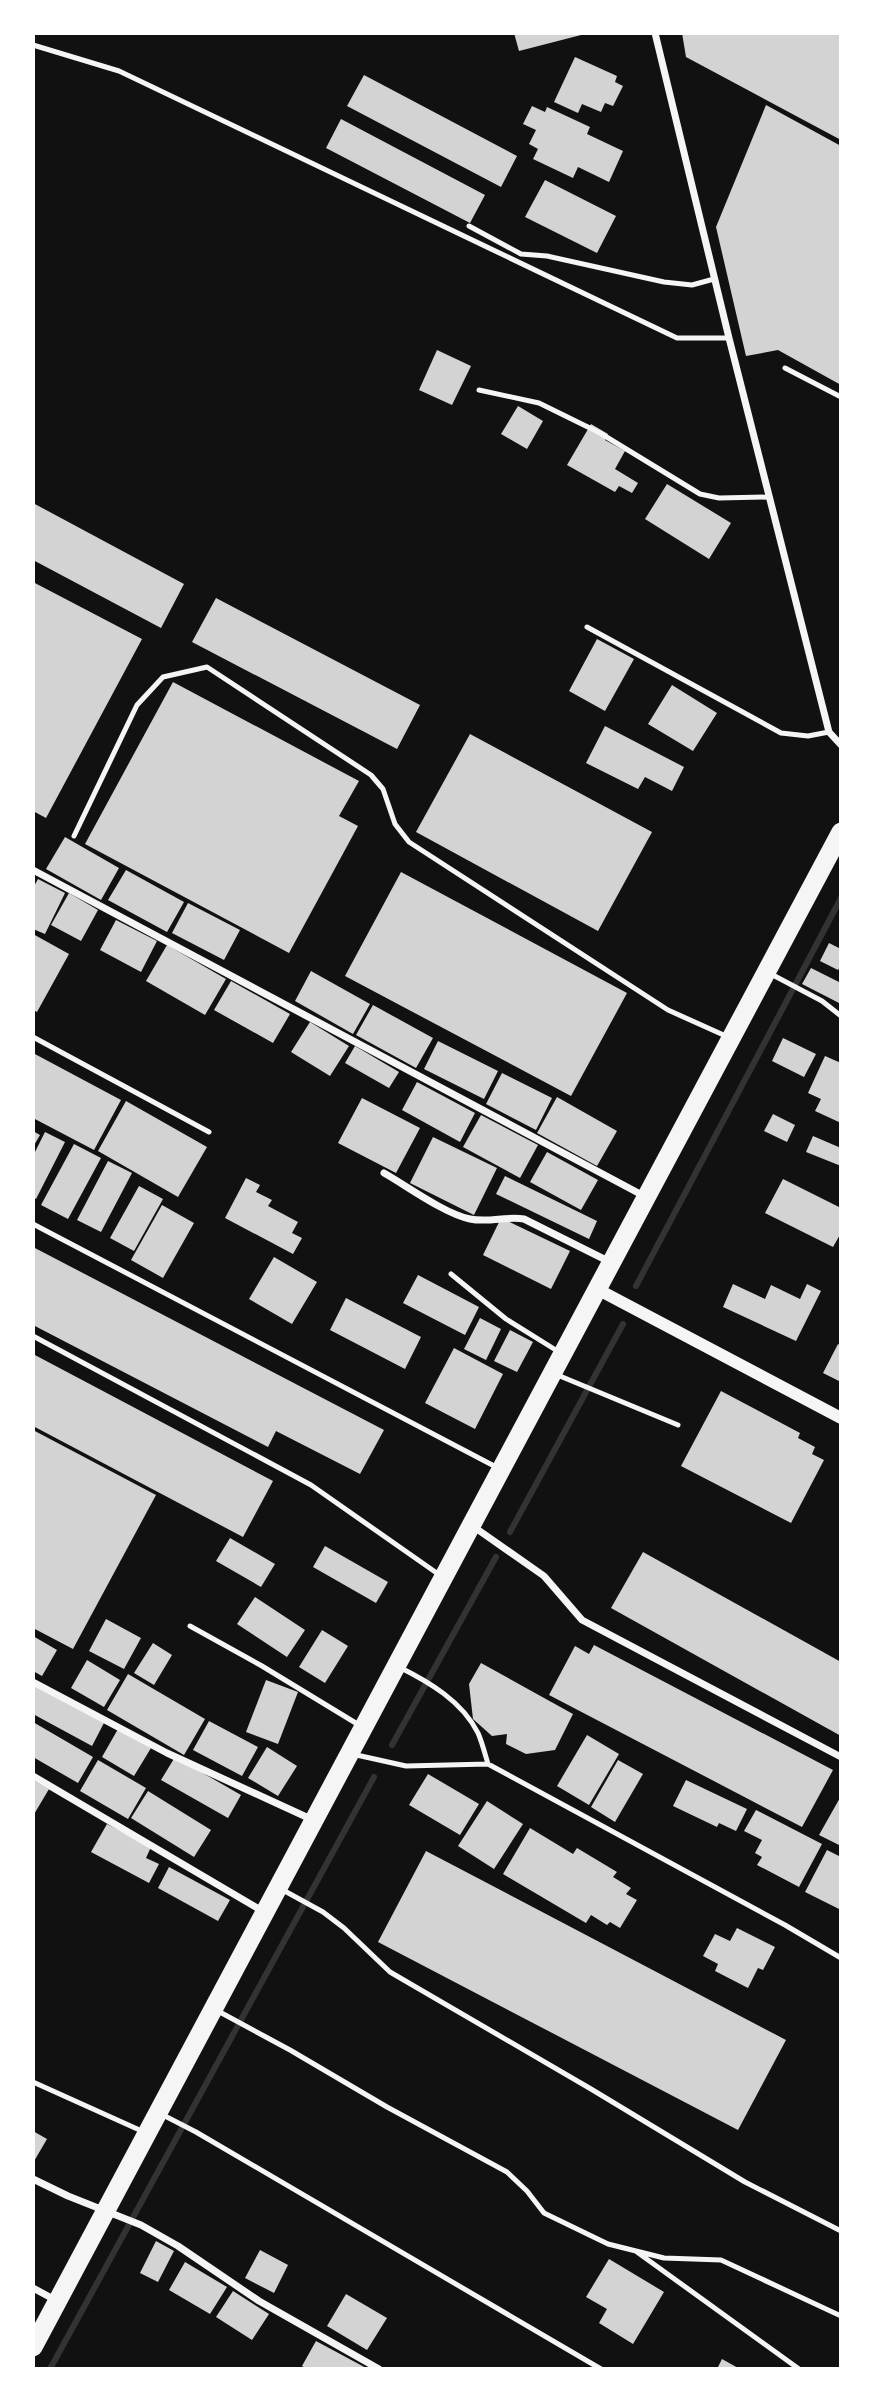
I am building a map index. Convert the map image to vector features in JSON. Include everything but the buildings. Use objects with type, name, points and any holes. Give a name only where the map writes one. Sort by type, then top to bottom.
[{"type":"highway","points":[[33,2347],[147,2133],[167,2117],[214,2008],[645,1197],[731,1038],[772,974],[838,843]]},
{"type":"street","points":[[655,33],[711,280],[729,338],[829,732],[841,745]]},
{"type":"street","points":[[33,870],[645,1197]]},
{"type":"street","points":[[384,1173],[457,1215],[471,1220],[511,1217],[524,1219],[611,1263]]},
{"type":"street","points":[[597,1290],[841,1418]]},
{"type":"street","points":[[471,1525],[544,1576],[582,1620],[841,1757]]},
{"type":"street","points":[[33,1682],[167,1753],[314,1821]]},
{"type":"street","points":[[33,1776],[265,1912]]},
{"type":"street","points":[[33,2179],[141,2225],[178,2246],[260,2301],[379,2369]]},
{"type":"street","points":[[35,2289],[57,2302]]},
{"type":"lane","points":[[33,45],[119,71],[677,338],[729,338]]},
{"type":"lane","points":[[469,226],[521,254],[547,256],[664,282],[692,285],[711,280]]},
{"type":"lane","points":[[785,368],[841,397]]},
{"type":"lane","points":[[479,390],[539,403],[600,433],[699,494],[719,498],[769,497]]},
{"type":"lane","points":[[587,627],[781,733],[808,736],[829,732]]},
{"type":"lane","points":[[74,836],[137,705],[163,677],[207,667],[371,775],[383,789],[394,824],[409,842],[668,1010],[731,1038]]},
{"type":"lane","points":[[772,974],[822,1001],[841,1016]]},
{"type":"lane","points":[[33,1037],[209,1132]]},
{"type":"lane","points":[[33,1224],[501,1469]]},
{"type":"lane","points":[[451,1274],[506,1320],[561,1354]]},
{"type":"lane","points":[[33,1336],[311,1485],[443,1578]]},
{"type":"lane","points":[[553,1373],[678,1425]]},
{"type":"lane","points":[[190,1626],[362,1727]]},
{"type":"lane","points":[[396,1666],[417,1676],[462,1707],[478,1733],[488,1764]]},
{"type":"lane","points":[[349,1754],[406,1766],[488,1764],[841,1958]]},
{"type":"lane","points":[[278,1888],[323,1912],[390,1972],[745,2182],[841,2231]]},
{"type":"lane","points":[[214,2008],[507,2172],[527,2191],[544,2213],[608,2244],[664,2258],[722,2260],[841,2316]]},
{"type":"lane","points":[[33,2082],[147,2133]]},
{"type":"lane","points":[[167,2117],[601,2369]]},
{"type":"lane","points":[[634,2250],[799,2369]]},
{"type":"waterway","points":[[636,1286],[841,898]]},
{"type":"waterway","points":[[510,1532],[623,1324]]},
{"type":"waterway","points":[[392,1745],[496,1557]]},
{"type":"waterway","points":[[50,2369],[374,1777]]}]
